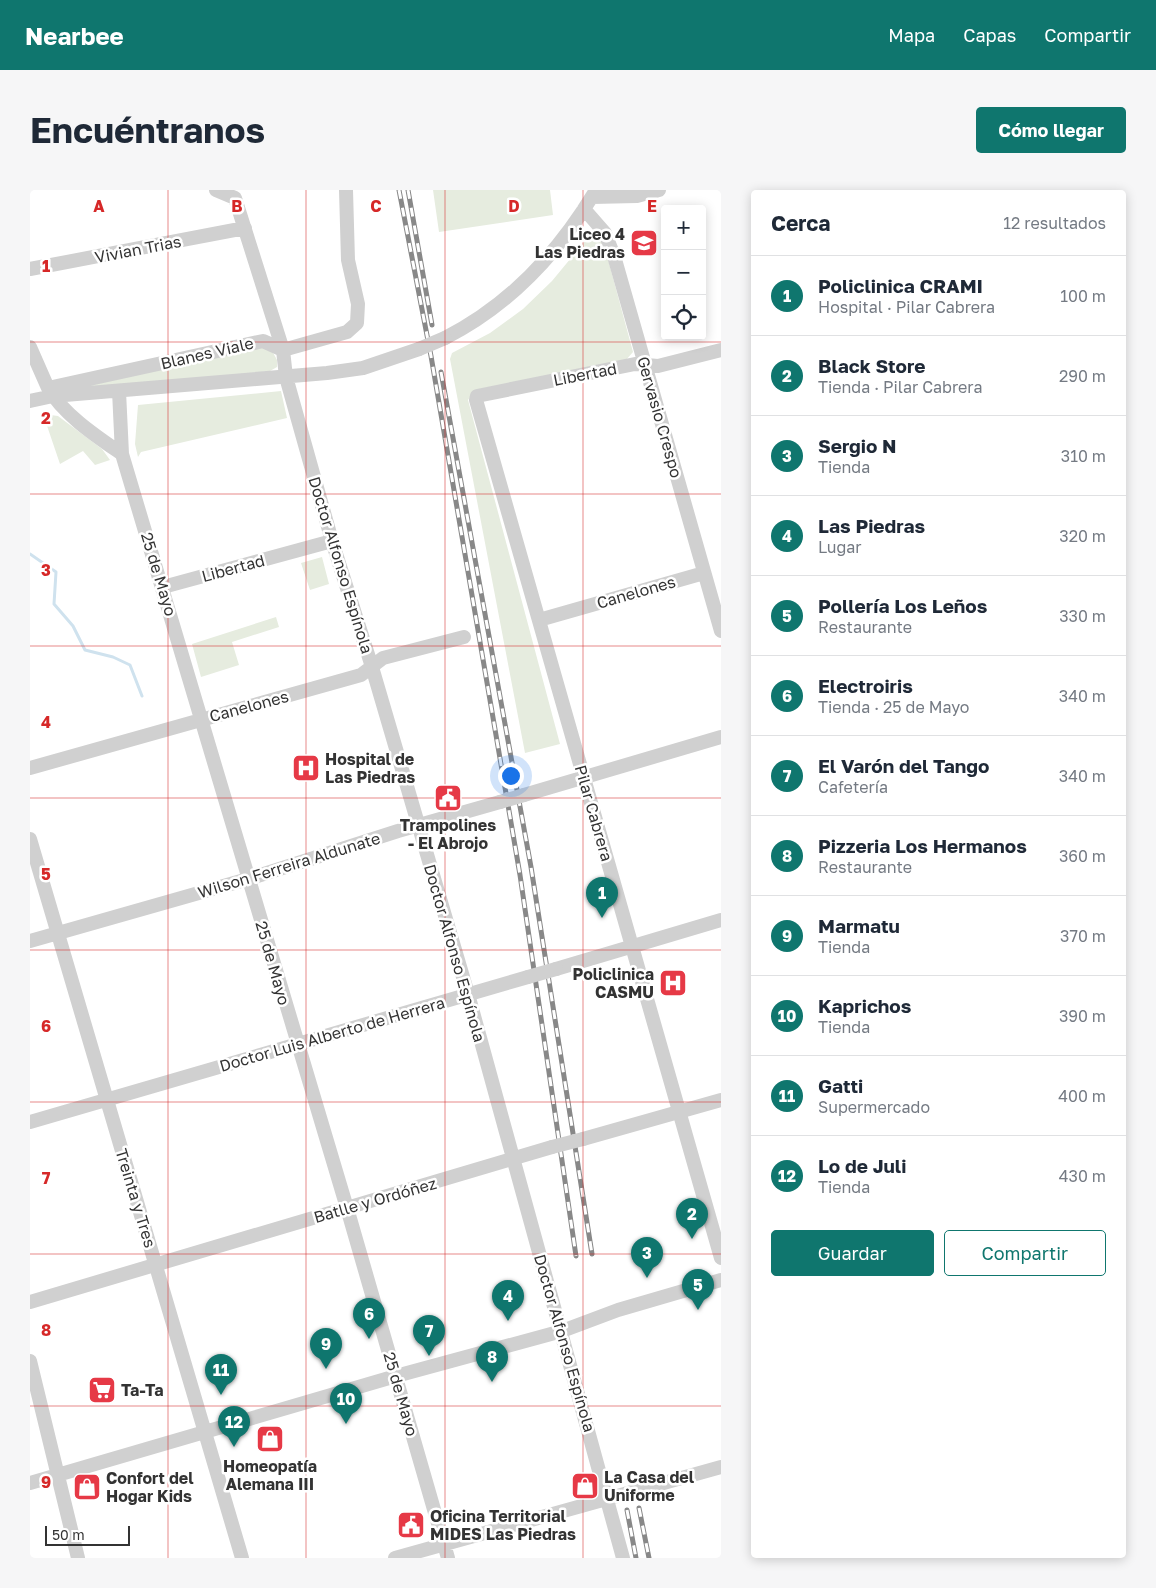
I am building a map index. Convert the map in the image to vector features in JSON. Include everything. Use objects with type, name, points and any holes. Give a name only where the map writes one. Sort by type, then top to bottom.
[{"type":"street","name":"Doctor Alfonso Espínola","points":[[216,190],[235,198],[283,350],[286,377],[332,541],[372,667],[468,994],[623,1558]]},
{"type":"street","points":[[283,350],[348,332],[357,323],[358,304],[348,260],[346,190]]},
{"type":"street","points":[[30,401],[50,392],[119,390],[286,377],[363,368],[445,338],[480,318],[506,299],[569,233],[594,193],[637,196],[659,190]]},
{"type":"street","name":"Gervasio Crespo","points":[[584,210],[605,232],[608,240],[721,632]]},
{"type":"street","name":"Vivian Trias","points":[[30,268],[245,228]]},
{"type":"street","name":"Blanes Viale","points":[[50,392],[264,341],[283,350]]},
{"type":"street","points":[[30,347],[50,392],[101,440],[122,454]]},
{"type":"street","name":"Libertad","points":[[477,396],[635,364],[658,366],[721,350]]},
{"type":"street","name":"25 de Mayo","points":[[119,390],[122,454],[347,1208],[448,1558]]},
{"type":"street","name":"Pilar Cabrera","points":[[477,396],[477,403],[583,778],[681,1111],[721,1258]]},
{"type":"street","name":"Libertad","points":[[163,587],[332,541]]},
{"type":"street","name":"Canelones","points":[[539,620],[704,573]]},
{"type":"street","name":"Canelones","points":[[30,768],[361,675],[383,658],[464,637]]},
{"type":"street","name":"Wilson Ferreira Aldunate","points":[[30,941],[248,879],[418,826],[721,737]]},
{"type":"street","name":"Treinta y Tres","points":[[30,839],[106,1100],[157,1263],[242,1558]]},
{"type":"street","name":"Doctor Luis Alberto de Herrera","points":[[30,1122],[721,920]]},
{"type":"street","name":"Batlle y Ordóñez","points":[[30,1302],[552,1147],[721,1100]]},
{"type":"street","points":[[30,1483],[396,1376],[562,1331],[618,1310],[721,1280]]},
{"type":"street","points":[[30,1361],[78,1558]]},
{"type":"street","points":[[395,1558],[721,1467]]},
{"type":"shaded area","points":[[433,190],[550,190],[553,215],[439,232]]},
{"type":"shaded area","points":[[594,237],[602,240],[633,352],[626,360],[475,390],[468,400],[560,744],[525,753],[450,359],[452,353],[490,333],[523,309],[552,281],[585,241]]},
{"type":"shaded area","points":[[269,345],[277,360],[277,367],[270,371],[72,393],[63,391]]},
{"type":"shaded area","points":[[281,391],[287,418],[141,452],[138,457],[135,444],[138,405]]},
{"type":"shaded area","points":[[43,414],[58,416],[102,449],[110,460],[95,465],[83,451],[60,464]]},
{"type":"shaded area","points":[[322,557],[329,584],[310,590],[301,563]]},
{"type":"shaded area","points":[[276,617],[279,627],[232,642],[239,665],[201,677],[192,644]]},
{"type":"waterway","points":[[30,554],[56,572],[54,604],[73,626],[85,650],[113,657],[130,665],[142,696]]},
{"type":"railway","points":[[399,190],[431,356],[520,875],[576,1256]]},
{"type":"railway","points":[[408,190],[432,325]]},
{"type":"railway","points":[[441,372],[531,867],[592,1254]]},
{"type":"railway","points":[[639,1508],[649,1558]]},
{"type":"railway","points":[[627,1510],[636,1558]]},
{"type":"place","name":"Liceo 4 Las Piedras","points":[[644,243]]},
{"type":"place","name":"Hospital de Las Piedras","points":[[306,768]]},
{"type":"place","name":"Trampolines - El Abrojo","points":[[448,798]]},
{"type":"place","name":"Policlinica CRAMI","points":[[602,918]]},
{"type":"place","name":"Policlinica CASMU","points":[[673,983]]},
{"type":"place","name":"Black Store","points":[[692,1239]]},
{"type":"place","name":"Sergio N","points":[[647,1278]]},
{"type":"place","name":"Pollería Los Leños","points":[[698,1310]]},
{"type":"place","name":"Las Piedras","points":[[508,1321]]},
{"type":"place","name":"Electroiris","points":[[369,1339]]},
{"type":"place","name":"El Varón del Tango","points":[[429,1356]]},
{"type":"place","name":"Marmatu","points":[[326,1369]]},
{"type":"place","name":"Pizzeria Los Hermanos","points":[[492,1382]]},
{"type":"place","name":"Ta-Ta","points":[[102,1390]]},
{"type":"place","name":"Gatti","points":[[221,1395]]},
{"type":"place","name":"Kaprichos","points":[[346,1424]]},
{"type":"place","name":"Homeopatía Alemana III","points":[[270,1439]]},
{"type":"place","name":"Lo de Juli","points":[[234,1447]]},
{"type":"place","name":"La Casa del Uniforme","points":[[585,1486]]},
{"type":"place","name":"Confort del Hogar Kids","points":[[87,1487]]},
{"type":"place","name":"Oficina Territorial MIDES Las Piedras","points":[[411,1525]]}]
